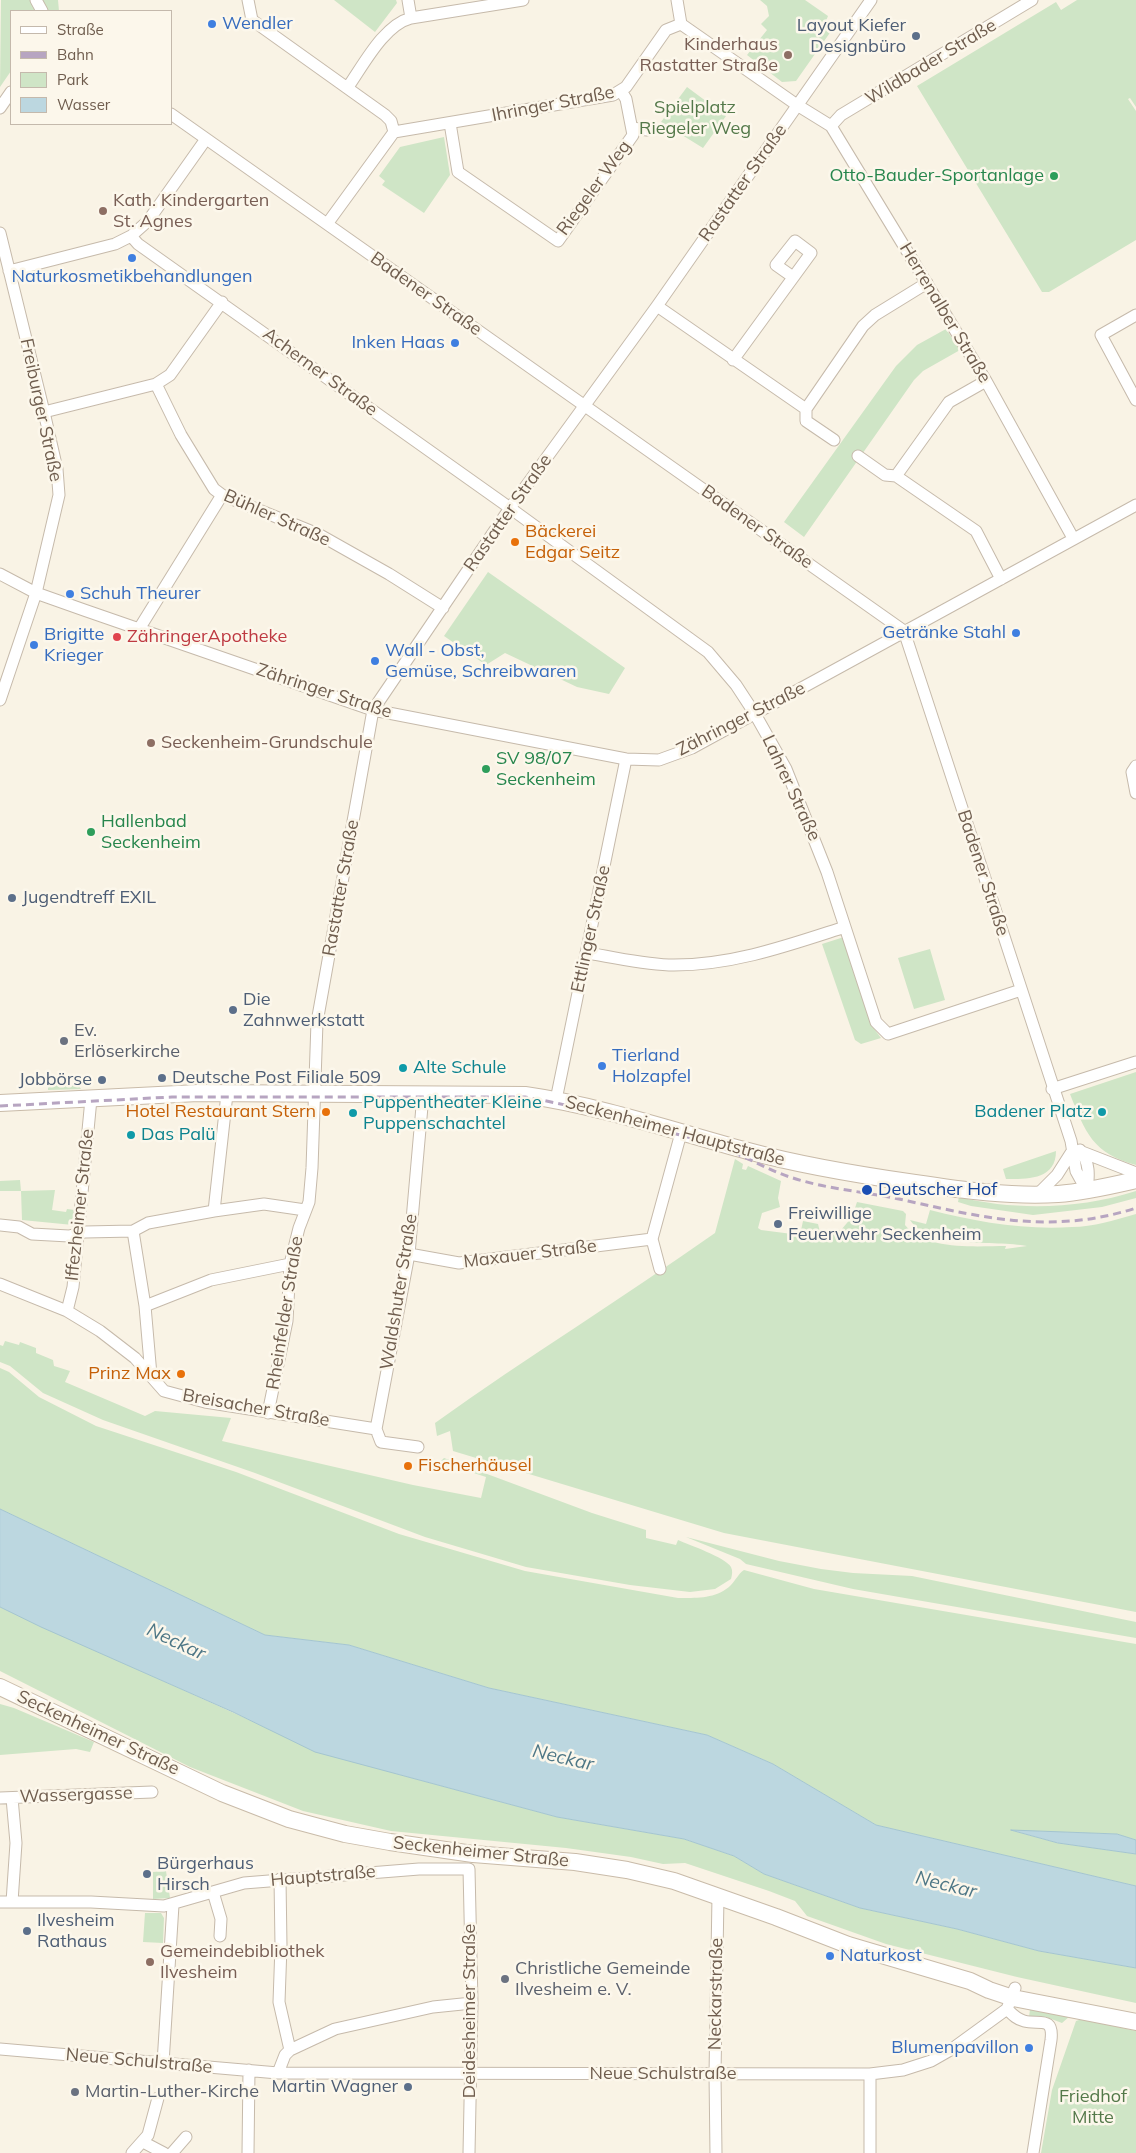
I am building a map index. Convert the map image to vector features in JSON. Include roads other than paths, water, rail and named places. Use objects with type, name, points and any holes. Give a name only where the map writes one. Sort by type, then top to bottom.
[{"type":"main road","name":"Seckenheimer Hauptstraße","points":[[0,1103],[227,1094],[525,1095],[556,1100],[760,1154],[865,1176],[949,1188],[1038,1194],[1087,1191],[1136,1180]]},
{"type":"main road","name":"Seckenheimer Straße","points":[[1,1688],[222,1793],[289,1819],[345,1834],[390,1842],[474,1854],[565,1861],[627,1870],[674,1881],[848,1945],[970,1981],[992,1982],[1012,1998],[1136,2022]]},
{"type":"main road","name":"Seckenheimer Straße","points":[[1012,1998],[1136,2013]]},
{"type":"street","points":[[248,0],[252,20],[348,87],[391,121],[394,132],[327,224]]},
{"type":"street","points":[[408,0],[411,18]]},
{"type":"street","points":[[348,87],[390,28],[402,20],[523,0]]},
{"type":"street","points":[[677,0],[681,24]]},
{"type":"street","name":"Rastatter Straße","points":[[314,1094],[317,1022],[373,710],[510,508],[657,306],[871,0]]},
{"type":"street","name":"Wildbader Straße","points":[[831,126],[842,115],[1032,0]]},
{"type":"street","name":"Ihringer Straße","points":[[394,132],[613,94],[621,91],[666,30],[681,24]]},
{"type":"street","name":"Herrenalber Straße","points":[[681,24],[797,105],[831,126],[986,381],[1073,538]]},
{"type":"street","name":"Riegeler Weg","points":[[450,123],[458,172],[558,241],[633,136],[626,99],[621,91]]},
{"type":"street","points":[[0,108],[10,93]]},
{"type":"street","name":"Badener Straße","points":[[172,115],[904,631],[1052,1090],[1070,1141],[1076,1153],[1088,1165],[1090,1174],[1087,1191]]},
{"type":"street","points":[[632,128],[647,130]]},
{"type":"street","points":[[8,271],[115,244],[131,236],[148,221],[206,139]]},
{"type":"street","name":"Freiburger Straße","points":[[0,233],[44,412],[56,469],[59,495],[36,593],[0,700]]},
{"type":"street","name":"Acherner Straße","points":[[131,236],[138,244],[510,508]]},
{"type":"street","points":[[733,360],[793,277]]},
{"type":"street","points":[[834,440],[806,421],[806,409],[863,326],[875,315],[927,283]]},
{"type":"street","points":[[44,412],[156,384],[170,374],[222,302]]},
{"type":"street","points":[[657,306],[806,409]]},
{"type":"street","points":[[1136,315],[1101,335],[1136,400]]},
{"type":"street","points":[[896,476],[949,402],[986,381]]},
{"type":"street","name":"Bühler Straße","points":[[156,384],[181,435],[214,489],[222,495],[318,534],[389,574],[443,608]]},
{"type":"street","points":[[858,456],[885,475],[896,476],[976,531],[1001,579]]},
{"type":"street","points":[[139,629],[222,495]]},
{"type":"street","name":"Zähringer Straße","points":[[0,574],[36,593],[373,710],[626,759],[659,760],[692,748],[1136,505]]},
{"type":"street","name":"Lahrer Straße","points":[[510,508],[708,652],[736,685],[786,769],[807,817],[876,1022],[888,1034],[1020,990]]},
{"type":"street","name":"Ettlinger Straße","points":[[556,1100],[626,759]]},
{"type":"street","points":[[1136,766],[1132,772],[1136,793]]},
{"type":"street","points":[[586,953],[672,965],[703,964],[756,955],[845,927]]},
{"type":"street","points":[[1052,1090],[1136,1062]]},
{"type":"street","points":[[214,1210],[227,1094]]},
{"type":"street","name":"Rheinfelder Straße","points":[[268,1413],[287,1321],[290,1264],[299,1228],[309,1202],[314,1094]]},
{"type":"street","name":"Waldshuter Straße","points":[[376,1429],[409,1254],[423,1095]]},
{"type":"street","name":"Iffezheimer Straße","points":[[67,1311],[73,1287],[90,1099]]},
{"type":"street","points":[[660,1269],[652,1239],[681,1133]]},
{"type":"street","points":[[1038,1194],[1076,1153]]},
{"type":"street","name":"Badener Straße","points":[[1076,1153],[1136,1173]]},
{"type":"street","points":[[0,1225],[19,1227],[32,1234],[69,1236],[85,1232],[133,1231],[148,1223],[214,1210],[264,1204],[306,1210]]},
{"type":"street","points":[[133,1231],[145,1306],[151,1375]]},
{"type":"street","name":"Maxauer Straße","points":[[409,1254],[459,1264],[652,1239]]},
{"type":"street","points":[[145,1306],[211,1280],[290,1264]]},
{"type":"street","name":"Breisacher Straße","points":[[0,1284],[67,1311],[100,1330],[135,1358],[164,1391],[205,1402],[376,1429]]},
{"type":"street","points":[[376,1429],[381,1442],[418,1447]]},
{"type":"street","name":"Wassergasse","points":[[0,1798],[152,1792]]},
{"type":"street","points":[[12,1798],[16,1843],[12,1902]]},
{"type":"street","name":"Hauptstraße","points":[[0,1902],[173,1905],[244,1883],[419,1868],[469,1870]]},
{"type":"street","name":"Deidesheimer Straße","points":[[469,1870],[472,2003],[469,2153]]},
{"type":"street","points":[[280,1879],[281,1946],[279,2002],[290,2050]]},
{"type":"street","points":[[213,1892],[221,1919],[220,1936]]},
{"type":"street","name":"Neckarstraße","points":[[716,2153],[715,2074],[718,1896]]},
{"type":"street","points":[[163,2063],[173,1905]]},
{"type":"street","points":[[1012,1998],[1014,2017],[1024,2021],[1043,2021],[1048,2024],[1052,2035],[1033,2153]]},
{"type":"street","name":"Neue Schulstraße","points":[[0,2050],[278,2073],[870,2074],[904,2070],[931,2061],[966,2040],[1012,1998]]},
{"type":"street","points":[[278,2073],[285,2055],[290,2050],[335,2029],[433,2006],[472,2003]]},
{"type":"street","points":[[248,2153],[249,2070]]},
{"type":"street","points":[[870,2074],[870,2153]]},
{"type":"street","points":[[132,2153],[148,2135],[158,2098]]},
{"type":"street","points":[[172,2153],[186,2137]]},
{"type":"street","points":[[143,2142],[164,2153]]},
{"type":"water","name":"Neckar","points":[[0,1509],[265,1635],[349,1645],[489,1688],[707,1735],[773,1764],[876,1825],[1136,1886],[1136,1968],[1039,1951],[957,1929],[860,1908],[764,1874],[734,1856],[684,1839],[557,1817],[315,1752],[233,1712],[0,1607]]},
{"type":"water","points":[[1011,1830],[1117,1834],[1136,1840],[1136,1854],[1058,1843]]},
{"type":"railway","points":[[0,1106],[172,1097],[525,1097],[593,1112],[703,1141],[784,1175],[807,1182],[966,1213],[994,1218],[1049,1222],[1106,1216],[1136,1208]]},
{"type":"place","name":"Wendler","points":[[212,24]]},
{"type":"place","name":"Layout Kiefer Designbüro","points":[[916,36]]},
{"type":"place","name":"Kinderhaus Rastatter Straße","points":[[788,55]]},
{"type":"place","name":"Otto-Bauder-Sportanlage","points":[[1054,176]]},
{"type":"place","name":"Kath. Kindergarten St. Agnes","points":[[103,211]]},
{"type":"place","name":"Naturkosmetikbehandlungen","points":[[132,258]]},
{"type":"place","name":"Inken Haas","points":[[455,343]]},
{"type":"place","name":"Bäckerei Edgar Seitz","points":[[515,542]]},
{"type":"place","name":"Schuh Theurer","points":[[70,594]]},
{"type":"place","name":"Getränke Stahl","points":[[1016,633]]},
{"type":"place","name":"ZähringerApotheke","points":[[117,637]]},
{"type":"place","name":"Brigitte Krieger","points":[[34,645]]},
{"type":"place","name":"Wall - Obst, Gemüse, Schreibwaren","points":[[375,661]]},
{"type":"place","name":"Seckenheim-Grundschule","points":[[151,743]]},
{"type":"place","name":"SV 98/07 Seckenheim","points":[[486,769]]},
{"type":"place","name":"Hallenbad Seckenheim","points":[[91,832]]},
{"type":"place","name":"Jugendtreff EXIL","points":[[12,898]]},
{"type":"place","name":"Die Zahnwerkstatt","points":[[233,1010]]},
{"type":"place","name":"Ev. Erlöserkirche","points":[[64,1041]]},
{"type":"place","name":"Tierland Holzapfel","points":[[602,1066]]},
{"type":"place","name":"Alte Schule","points":[[403,1068]]},
{"type":"place","name":"Deutsche Post Filiale 509","points":[[162,1078]]},
{"type":"place","name":"Jobbörse","points":[[102,1080]]},
{"type":"place","name":"Hotel Restaurant Stern","points":[[326,1112]]},
{"type":"place","name":"Badener Platz","points":[[1102,1112]]},
{"type":"place","name":"Puppentheater Kleine Puppenschachtel","points":[[353,1113]]},
{"type":"place","name":"Das Palü","points":[[131,1135]]},
{"type":"place","name":"Deutscher Hof","points":[[867,1190]]},
{"type":"place","name":"Freiwillige Feuerwehr Seckenheim","points":[[778,1224]]},
{"type":"place","name":"Prinz Max","points":[[181,1374]]},
{"type":"place","name":"Fischerhäusel","points":[[408,1466]]},
{"type":"place","name":"Bürgerhaus Hirsch","points":[[147,1874]]},
{"type":"place","name":"Ilvesheim Rathaus","points":[[27,1931]]},
{"type":"place","name":"Naturkost","points":[[830,1956]]},
{"type":"place","name":"Gemeindebibliothek Ilvesheim","points":[[150,1962]]},
{"type":"place","name":"Christliche Gemeinde Ilvesheim e. V.","points":[[505,1979]]},
{"type":"place","name":"Blumenpavillon","points":[[1029,2048]]},
{"type":"place","name":"Martin Wagner","points":[[408,2087]]},
{"type":"place","name":"Martin-Luther-Kirche","points":[[75,2092]]},
{"type":"park label","name":"Spielplatz Riegeler Weg","points":[[695,118]]},
{"type":"park label","name":"Friedhof Mitte","points":[[1093,2107]]}]
